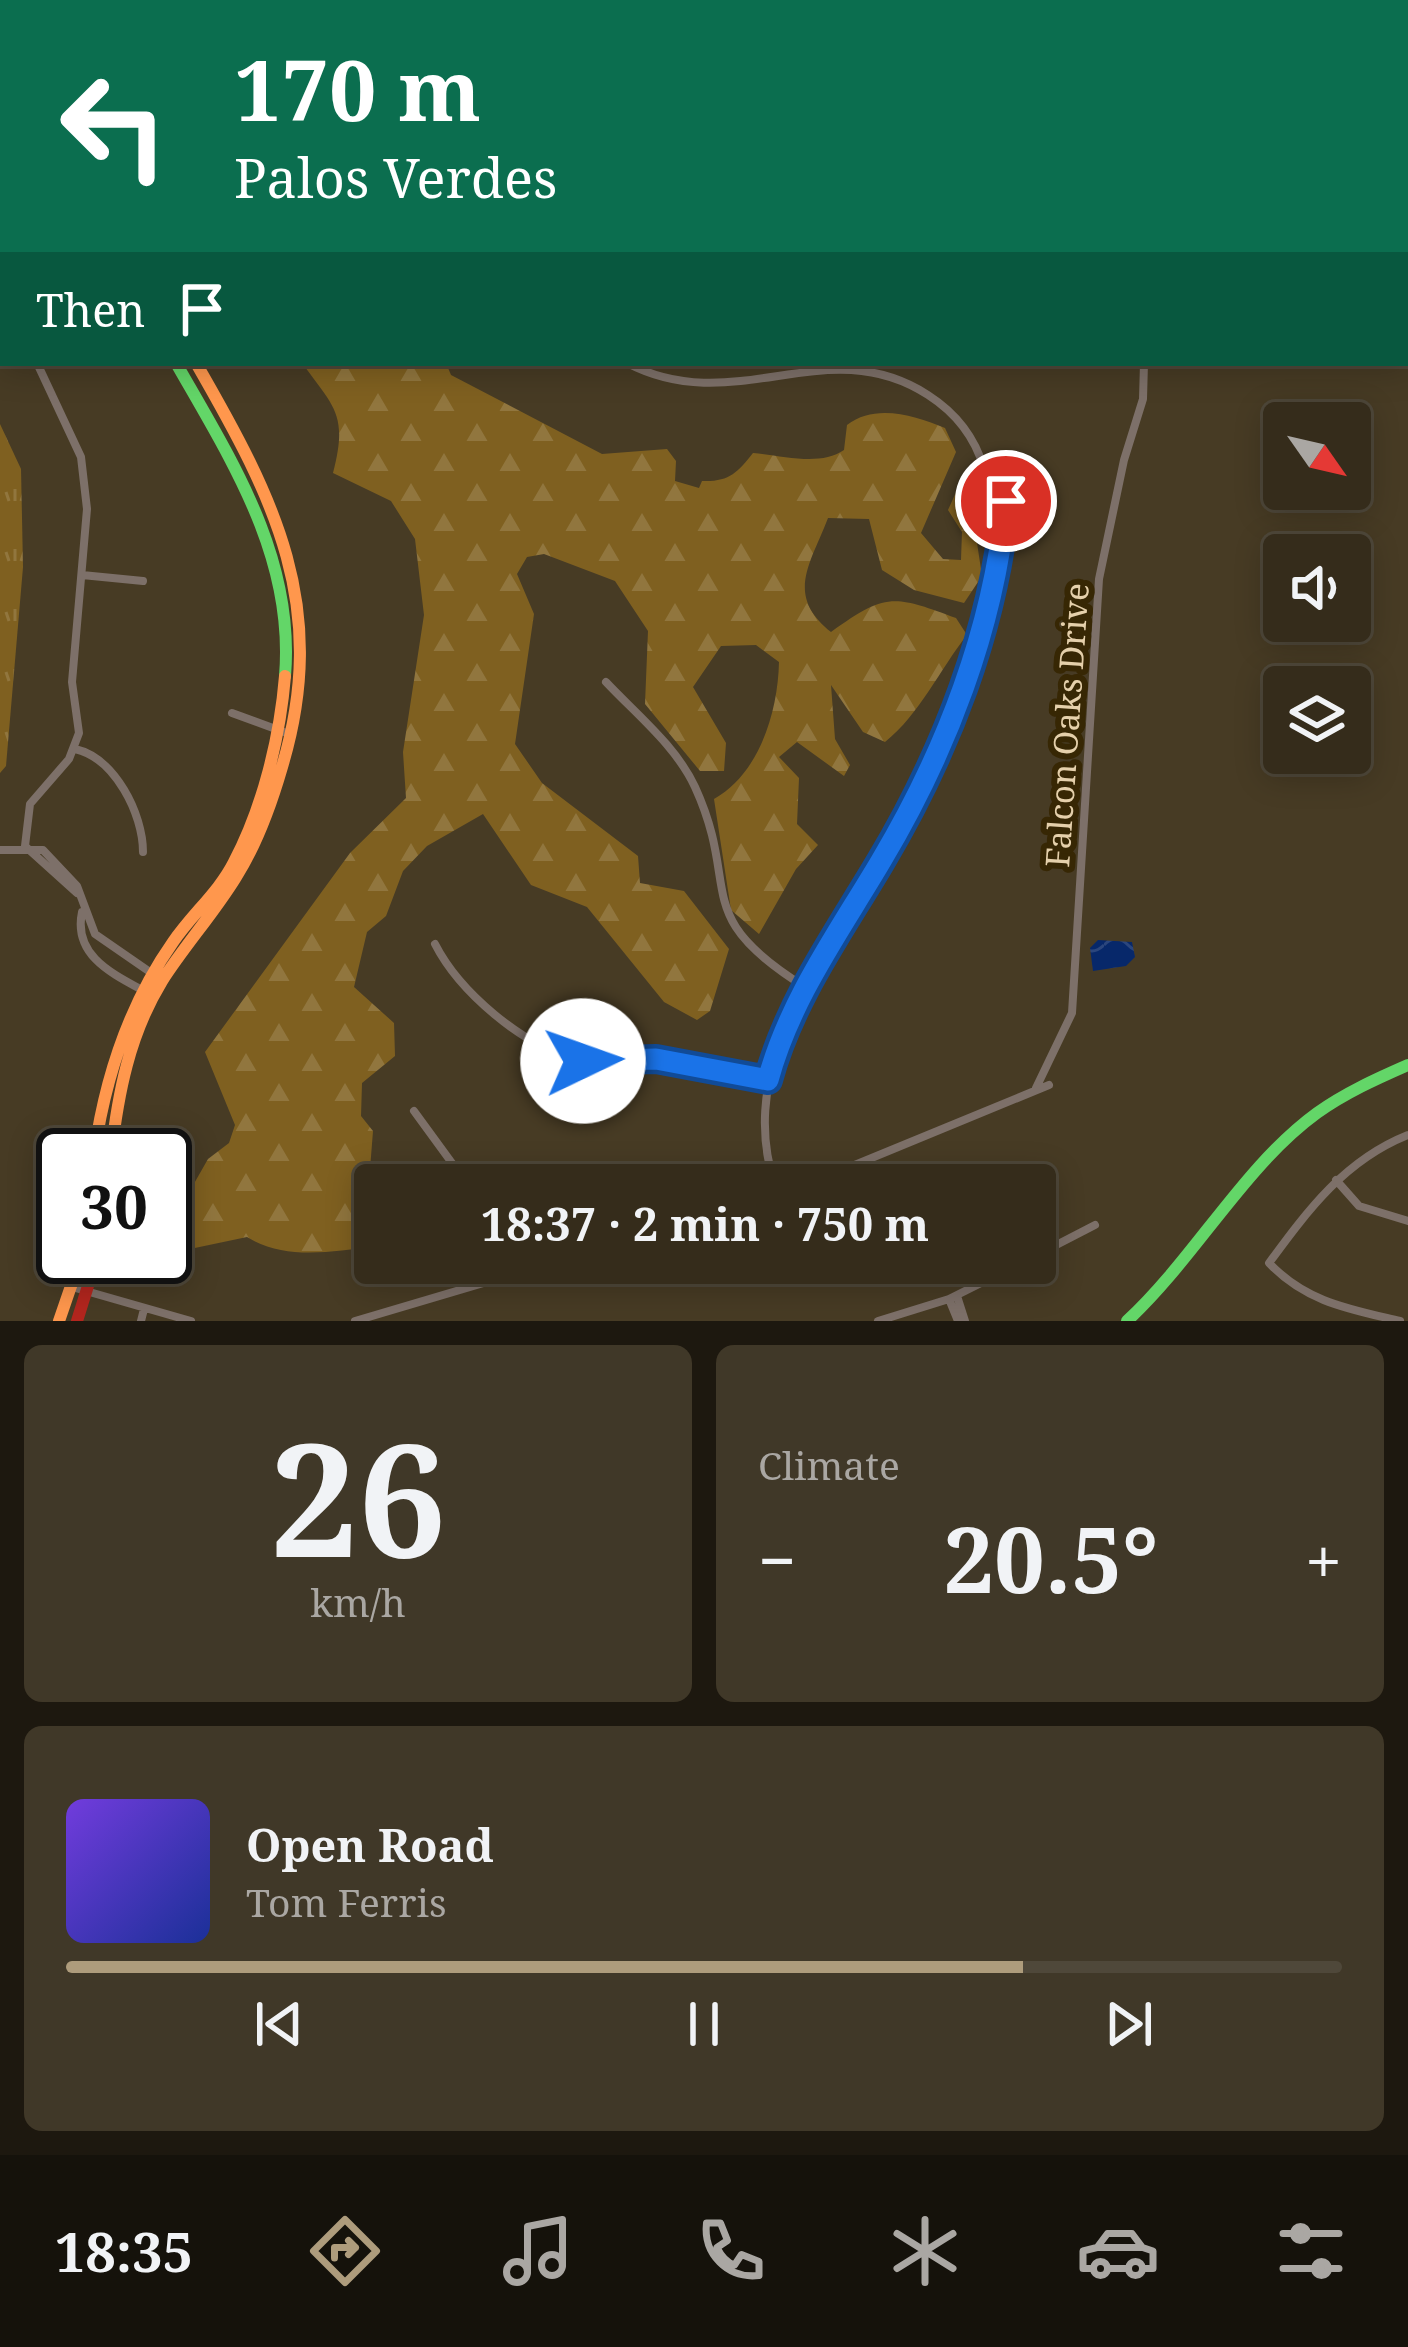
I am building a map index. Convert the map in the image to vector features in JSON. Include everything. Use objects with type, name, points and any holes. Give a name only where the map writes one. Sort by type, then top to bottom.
[{"type":"street","points":[[25,846],[34,794],[75,749],[79,720],[72,682],[82,575],[84,471],[38,366]]},
{"type":"street","points":[[97,1128],[101,1098],[147,992],[229,872],[248,835],[288,688],[285,590],[269,534],[178,366]]},
{"type":"street","points":[[157,977],[240,873],[294,735],[306,662],[301,584],[291,546],[198,366]]},
{"type":"street","points":[[634,366],[664,380],[700,387],[842,368],[881,371],[958,418],[991,478],[993,587],[982,639],[937,752],[884,857],[805,987],[781,1036],[768,1080],[764,1153],[768,1164]]},
{"type":"street","name":"Falcon Oaks Drive","points":[[1036,1088],[1072,1013],[1099,579],[1124,460],[1143,399],[1144,366]]},
{"type":"street","points":[[82,575],[143,580]]},
{"type":"street","points":[[607,682],[689,774],[710,827],[730,925],[751,950],[805,987]]},
{"type":"street","points":[[232,713],[294,735]]},
{"type":"street","points":[[75,749],[98,759],[119,784],[140,822],[143,852]]},
{"type":"street","points":[[25,846],[79,895],[102,941],[157,977]]},
{"type":"street","points":[[0,850],[25,846]]},
{"type":"street","points":[[83,910],[79,926],[89,954],[147,992]]},
{"type":"street","points":[[435,944],[444,961],[497,1015],[566,1056],[583,1061],[656,1059],[768,1080]]},
{"type":"street","points":[[114,1128],[124,1063],[147,992]]},
{"type":"street","points":[[1126,1320],[1164,1288],[1261,1162],[1293,1129],[1342,1093],[1408,1065]]},
{"type":"street","points":[[856,1164],[1049,1085]]},
{"type":"street","points":[[413,1111],[452,1164]]},
{"type":"street","points":[[1400,1321],[1313,1299],[1293,1288],[1269,1263],[1336,1180],[1358,1161],[1408,1135]]},
{"type":"street","points":[[1336,1180],[1359,1206],[1408,1221]]},
{"type":"street","points":[[1056,1245],[1095,1225]]},
{"type":"street","points":[[59,1321],[73,1284]]},
{"type":"street","points":[[77,1321],[90,1284]]},
{"type":"street","points":[[355,1321],[479,1284]]},
{"type":"street","points":[[878,1321],[953,1298],[980,1284]]},
{"type":"street","points":[[72,1287],[190,1321]]},
{"type":"street","points":[[953,1298],[962,1321]]},
{"type":"street","points":[[141,1321],[144,1309]]},
{"type":"green space","points":[[304,366],[447,366],[451,375],[602,454],[667,449],[676,461],[675,481],[699,488],[702,481],[732,475],[753,453],[812,459],[834,455],[844,450],[847,425],[870,414],[921,419],[945,428],[956,452],[921,533],[943,559],[961,560],[962,532],[948,510],[966,470],[982,576],[964,603],[914,590],[882,570],[869,519],[828,518],[809,565],[805,592],[817,618],[831,632],[865,610],[891,601],[956,618],[967,635],[919,705],[885,742],[863,732],[831,685],[835,739],[850,765],[844,776],[797,742],[779,757],[799,778],[797,824],[818,845],[796,869],[759,934],[731,910],[714,799],[743,774],[763,740],[775,701],[779,662],[756,645],[721,646],[693,687],[726,743],[724,771],[700,771],[645,704],[648,631],[615,581],[544,554],[527,557],[517,574],[534,614],[515,744],[542,783],[638,856],[640,883],[684,891],[729,949],[710,1011],[697,1020],[664,1002],[587,907],[531,885],[483,814],[427,846],[403,871],[386,916],[367,932],[354,987],[394,1023],[395,1056],[362,1083],[361,1116],[373,1131],[370,1164],[354,1164],[354,1249],[293,1252],[247,1237],[192,1249],[192,1187],[208,1159],[229,1143],[235,1125],[205,1052],[350,853],[406,798],[403,752],[424,615],[415,539],[391,501],[333,473],[339,438],[336,413]]},
{"type":"green space","points":[[0,424],[21,469],[23,567],[6,766],[0,773]]},
{"type":"water","points":[[1098,940],[1132,942],[1135,957],[1126,966],[1093,971],[1090,948]]},
{"type":"traffic: fast","points":[[178,366],[238,474],[270,551],[280,591],[285,676]]},
{"type":"traffic: fast","points":[[1127,1321],[1291,1135],[1339,1099],[1408,1065]]},
{"type":"traffic: slow","points":[[115,1128],[141,1022],[162,981],[250,851],[278,781],[295,709],[300,656],[287,556],[250,461],[198,366]]},
{"type":"traffic: slow","points":[[99,1128],[112,1070],[143,991],[173,942],[228,873],[254,818],[274,747],[285,676]]},
{"type":"traffic: slow","points":[[59,1321],[72,1284]]},
{"type":"traffic: jam","points":[[77,1321],[89,1284]]},
{"type":"route","points":[[583,1061],[640,1057],[708,1065],[768,1080],[788,1020],[884,857],[937,752],[987,625],[1006,501]]}]
